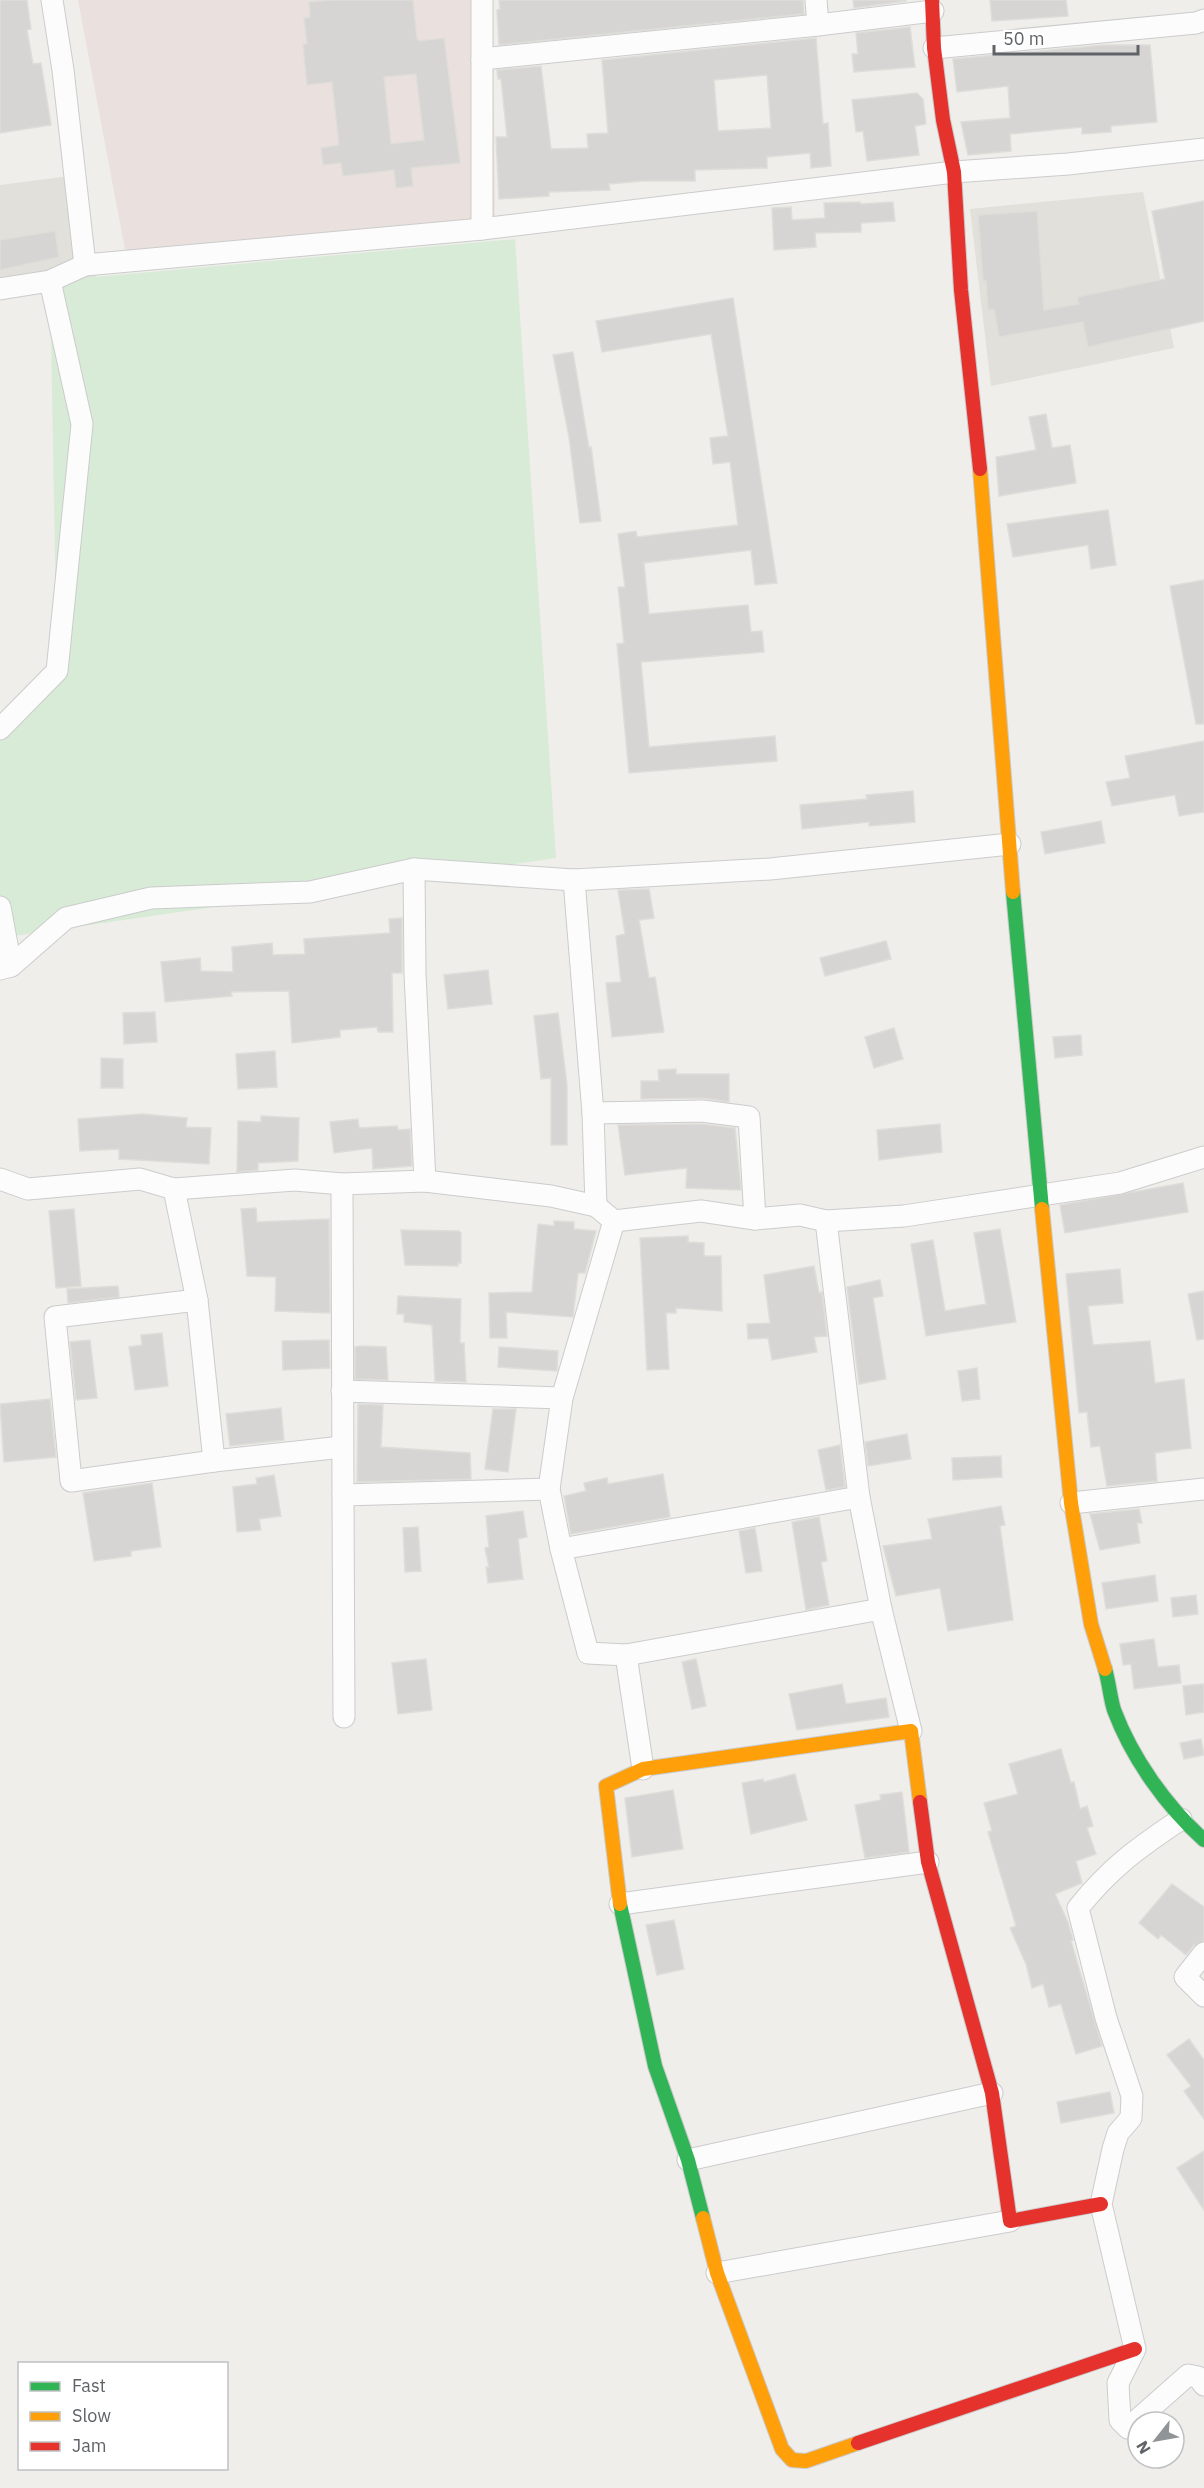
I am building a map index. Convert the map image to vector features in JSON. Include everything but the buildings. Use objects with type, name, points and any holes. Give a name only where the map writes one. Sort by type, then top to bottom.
[{"type":"street","points":[[52,0],[63,70],[86,265]]},
{"type":"street","points":[[482,0],[482,229]]},
{"type":"street","points":[[816,0],[818,25]]},
{"type":"street","points":[[482,59],[818,25],[932,5],[934,48],[943,120],[954,172],[961,290],[975,411],[1023,1016],[1071,1503],[1091,1624],[1107,1675],[1114,1709],[1138,1758],[1181,1819],[1204,1840]]},
{"type":"street","points":[[934,48],[1196,23],[1204,20]]},
{"type":"street","points":[[0,289],[50,281],[86,265],[482,229],[954,172],[1068,164],[1204,149]]},
{"type":"street","points":[[0,729],[57,671],[82,424],[50,281]]},
{"type":"street","points":[[6,968],[66,918],[151,898],[310,892],[414,869],[574,880],[770,869],[1010,844]]},
{"type":"street","points":[[414,869],[415,974],[424,1181]]},
{"type":"street","points":[[574,880],[593,1113],[596,1206]]},
{"type":"street","points":[[0,907],[6,968]]},
{"type":"street","points":[[593,1113],[702,1112],[749,1117],[755,1219]]},
{"type":"street","points":[[0,1179],[28,1189],[140,1179],[174,1189],[296,1180],[342,1184],[424,1181],[551,1196],[596,1206],[614,1221],[701,1211],[755,1219],[800,1215],[826,1221],[904,1216],[1040,1197],[1120,1183],[1204,1157]]},
{"type":"street","points":[[342,1184],[344,1717]]},
{"type":"street","points":[[174,1189],[197,1300],[214,1461]]},
{"type":"street","points":[[614,1221],[562,1398],[549,1489],[561,1550],[588,1653],[626,1654],[881,1609]]},
{"type":"street","points":[[826,1221],[859,1497],[881,1609],[911,1731],[928,1862],[992,2093],[1010,2221]]},
{"type":"street","points":[[197,1300],[56,1317],[71,1480],[342,1447]]},
{"type":"street","points":[[342,1391],[562,1398]]},
{"type":"street","points":[[343,1495],[549,1489]]},
{"type":"street","points":[[1071,1503],[1204,1489]]},
{"type":"street","points":[[561,1550],[859,1497]]},
{"type":"street","points":[[626,1654],[643,1769]]},
{"type":"street","points":[[911,1731],[643,1769],[606,1786],[620,1904],[655,2066],[688,2160],[717,2273],[782,2449],[792,2460],[806,2461],[1135,2349]]},
{"type":"street","points":[[1181,1819],[1128,1855],[1098,1883],[1078,1908],[1106,2018],[1132,2096],[1131,2118],[1118,2133],[1101,2204],[1135,2349],[1118,2383],[1120,2420],[1128,2428],[1188,2375],[1198,2377],[1204,2385]]},
{"type":"street","points":[[620,1904],[928,1862]]},
{"type":"street","points":[[1204,1953],[1185,1977],[1204,1996]]},
{"type":"street","points":[[688,2160],[992,2093]]},
{"type":"street","points":[[717,2273],[1101,2204]]},
{"type":"shaded area","points":[[78,0],[493,0],[495,226],[129,271]]},
{"type":"shaded area","points":[[77,175],[96,278],[0,292],[0,185]]},
{"type":"shaded area","points":[[1143,192],[1174,348],[991,386],[970,209]]},
{"type":"green space","points":[[515,239],[556,858],[6,937],[0,907],[0,729],[57,671],[50,281]]},
{"type":"traffic: fast","points":[[1013,892],[1042,1209]]},
{"type":"traffic: fast","points":[[1105,1669],[1114,1710],[1130,1746],[1164,1797],[1204,1840]]},
{"type":"traffic: fast","points":[[620,1904],[655,2066],[688,2160],[703,2218]]},
{"type":"traffic: slow","points":[[980,469],[1013,892]]},
{"type":"traffic: slow","points":[[1042,1209],[1071,1503],[1091,1624],[1105,1669]]},
{"type":"traffic: slow","points":[[620,1904],[606,1786],[643,1769],[911,1731],[920,1802]]},
{"type":"traffic: slow","points":[[703,2218],[717,2273],[782,2449],[792,2460],[806,2461],[858,2443]]},
{"type":"traffic: jam","points":[[932,0],[934,48],[943,120],[954,172],[961,290],[980,469]]},
{"type":"traffic: jam","points":[[920,1802],[928,1862],[992,2093],[1010,2221],[1101,2204]]},
{"type":"traffic: jam","points":[[858,2443],[1135,2349]]}]
